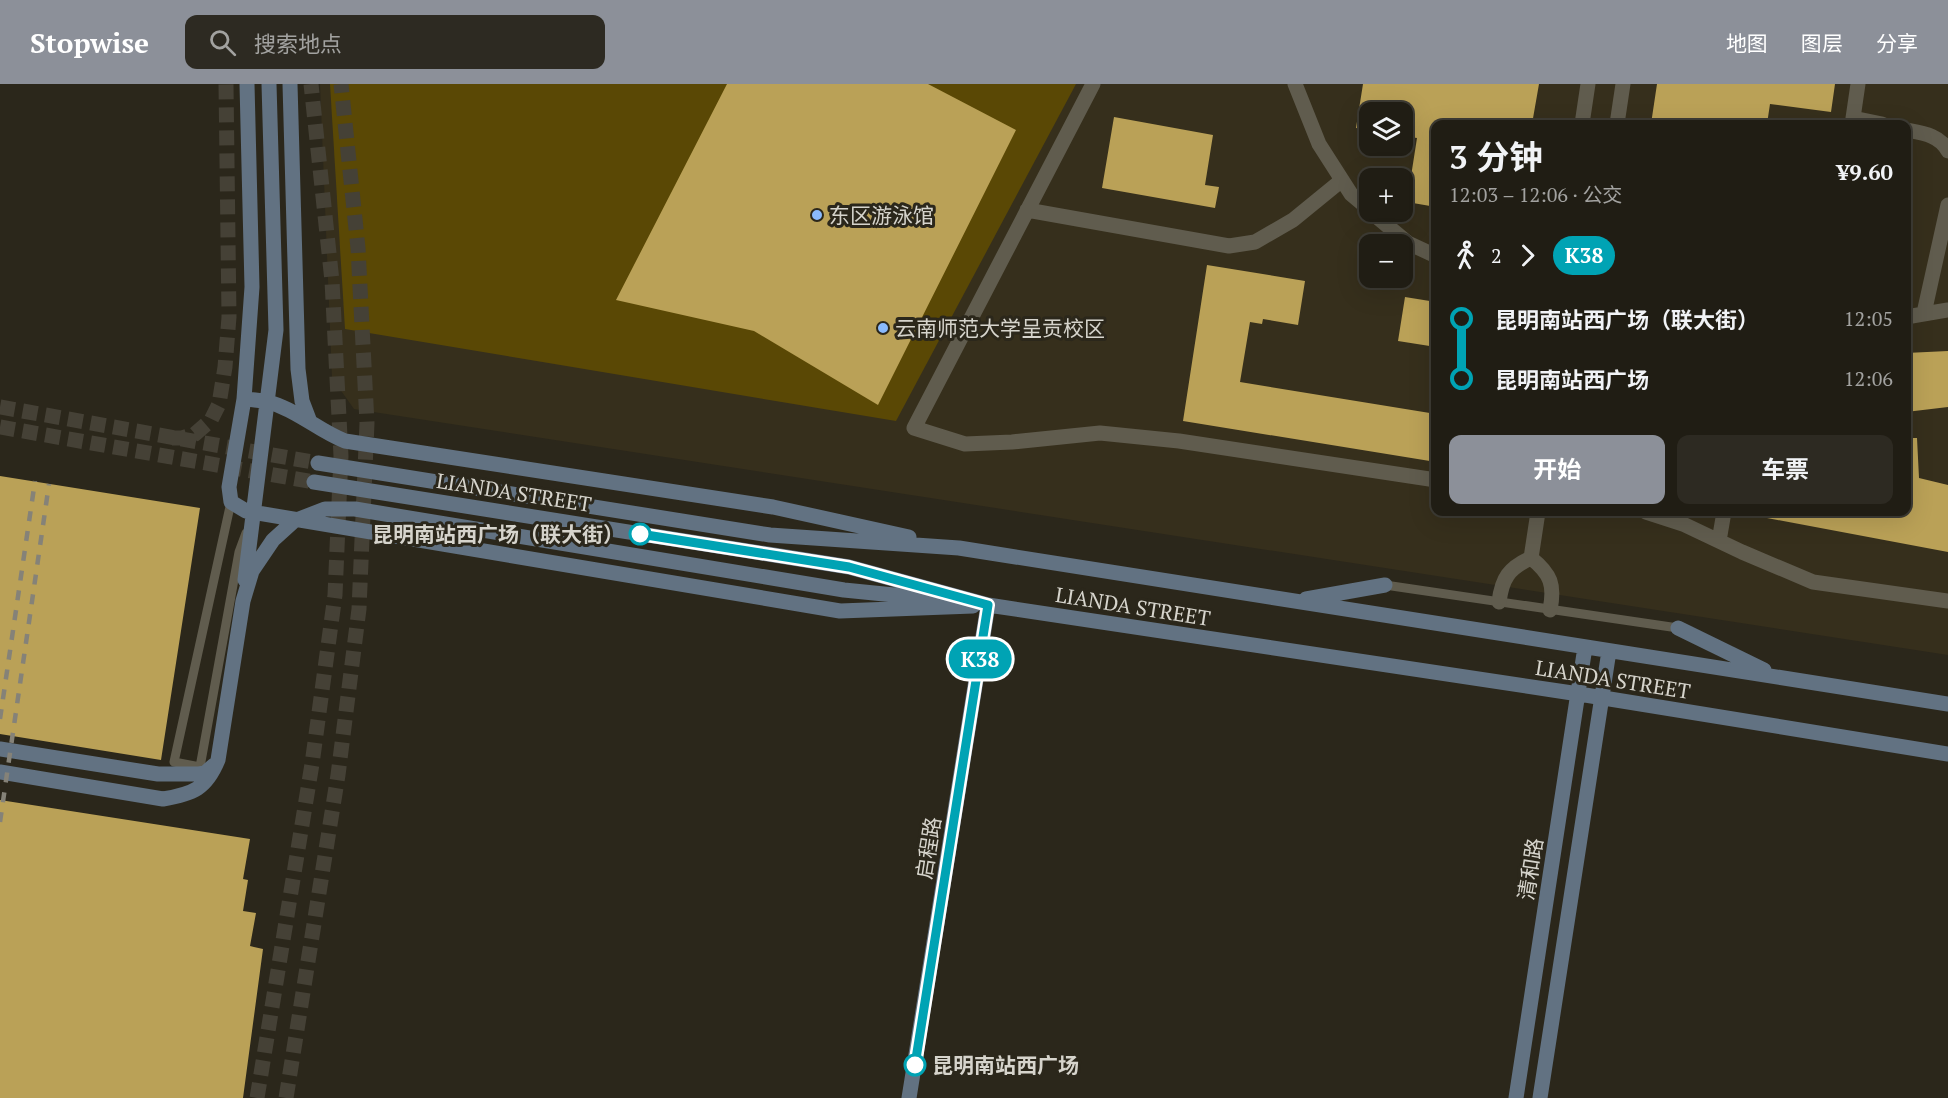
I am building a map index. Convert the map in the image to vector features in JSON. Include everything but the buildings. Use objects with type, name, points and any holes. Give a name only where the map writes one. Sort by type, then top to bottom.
[{"type":"main road","points":[[247,84],[252,287],[244,399],[229,488],[231,501],[246,511],[840,611],[988,605]]},
{"type":"main road","points":[[0,772],[162,799],[186,795],[203,786],[218,760],[243,601],[248,542],[276,330],[269,84]]},
{"type":"main road","points":[[290,84],[298,369],[302,401],[310,422]]},
{"type":"main road","points":[[244,399],[280,405],[328,434],[345,441],[773,507],[959,548]]},
{"type":"main road","name":"LIANDA STREET","points":[[318,463],[770,535],[959,548],[1948,704]]},
{"type":"main road","name":"LIANDA STREET","points":[[314,482],[849,567],[988,605],[1579,694],[1948,753]]},
{"type":"main road","points":[[243,601],[252,571],[273,540],[294,521],[325,509],[355,508],[844,590],[988,605]]},
{"type":"main road","points":[[1294,602],[1385,585]]},
{"type":"main road","name":"启程路","points":[[909,1098],[988,605]]},
{"type":"main road","points":[[1678,628],[1780,678]]},
{"type":"main road","name":"清和路","points":[[1516,1098],[1585,647]]},
{"type":"main road","points":[[1540,1098],[1609,651]]},
{"type":"main road","points":[[0,749],[158,774],[205,773],[218,760]]},
{"type":"street","points":[[1093,84],[914,428],[964,444],[1012,442],[1100,433],[1179,441],[1431,479]]},
{"type":"street","points":[[1295,84],[1319,144],[1351,194],[1359,201]]},
{"type":"street","points":[[1583,120],[1588,84]]},
{"type":"street","points":[[1618,120],[1623,84]]},
{"type":"street","points":[[1858,84],[1853,118],[1863,120]]},
{"type":"street","points":[[1911,131],[1931,135],[1945,145],[1948,151]]},
{"type":"street","points":[[1027,210],[1229,246],[1255,242],[1293,220],[1342,180]]},
{"type":"street","points":[[1924,313],[1948,205]]},
{"type":"street","points":[[1383,222],[1408,243],[1431,254]]},
{"type":"street","points":[[1911,316],[1948,310]]},
{"type":"street","points":[[1531,558],[1537,516]]},
{"type":"street","points":[[1658,516],[1683,524],[1813,582],[1948,601]]},
{"type":"street","points":[[1719,542],[1723,516]]},
{"type":"street","points":[[1499,602],[1501,588],[1508,574],[1518,564],[1531,558]]},
{"type":"street","points":[[1531,558],[1543,567],[1551,580],[1553,595],[1550,610]]},
{"type":"lane","points":[[231,501],[174,762],[200,767],[239,552],[246,533],[267,514]]},
{"type":"lane","points":[[1385,585],[1678,628]]},
{"type":"shaded area","name":"云南师范大学呈贡校区","points":[[320,84],[1948,84],[1948,655],[354,409],[332,378]]},
{"type":"shaded area","points":[[330,84],[1076,84],[896,421],[345,329]]},
{"type":"tunnel","points":[[172,438],[195,434],[211,420],[219,404],[225,367],[229,317],[226,84]]},
{"type":"tunnel","points":[[257,1098],[312,764],[335,595],[341,456],[332,281],[311,84]]},
{"type":"tunnel","points":[[286,1098],[338,775],[359,609],[367,423],[358,248],[341,84]]},
{"type":"tunnel","points":[[0,407],[318,463]]},
{"type":"tunnel","points":[[0,427],[314,482]]},
{"type":"railway","points":[[0,719],[35,481]]},
{"type":"railway","points":[[0,822],[49,484]]},
{"type":"bus line","name":"K38","points":[[640,534],[849,567],[988,605],[915,1065]]},
{"type":"place","name":"东区游泳馆","points":[[817,215]]},
{"type":"place","name":"云南师范大学呈贡校区","points":[[883,328]]},
{"type":"place","name":"昆明南站西广场（联大街）","points":[[640,534]]},
{"type":"place","name":"昆明南站西广场","points":[[915,1065]]}]
